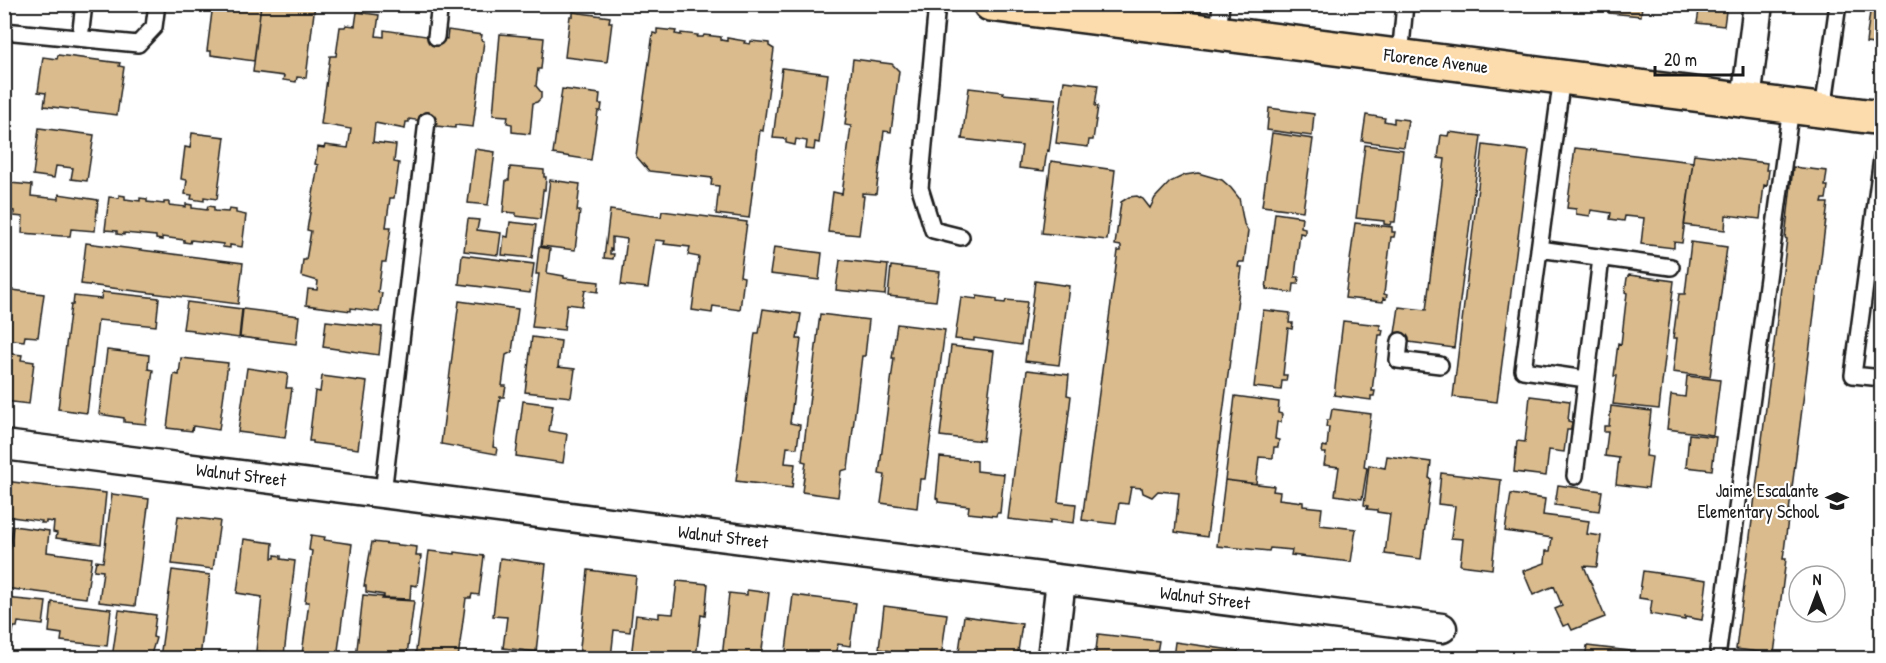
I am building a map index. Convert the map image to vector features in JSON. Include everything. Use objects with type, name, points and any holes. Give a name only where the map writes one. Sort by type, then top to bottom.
[{"type":"main road","name":"Florence Avenue","points":[[990,4],[1219,19],[1400,57],[1881,118]]},
{"type":"street","points":[[1746,101],[1758,4]]},
{"type":"street","name":"Walnut Street","points":[[4,445],[1442,628]]},
{"type":"street","points":[[1052,658],[1061,580]]},
{"type":"lane","points":[[80,38],[84,4]]},
{"type":"lane","points":[[4,31],[138,45],[154,27],[157,4]]},
{"type":"lane","points":[[436,37],[440,4]]},
{"type":"lane","points":[[937,4],[920,188],[933,230],[961,237]]},
{"type":"lane","points":[[1400,57],[1405,4]]},
{"type":"lane","points":[[1823,111],[1838,4]]},
{"type":"lane","points":[[1562,77],[1523,370],[1586,379]]},
{"type":"lane","points":[[1718,650],[1791,106]]},
{"type":"lane","points":[[383,493],[428,121]]},
{"type":"lane","points":[[1881,158],[1853,375],[1881,378]]},
{"type":"lane","points":[[1539,249],[1671,267]]},
{"type":"lane","points":[[1575,476],[1601,258]]},
{"type":"lane","points":[[1400,341],[1398,360],[1440,365]]},
{"type":"building","points":[[213,4],[261,4],[254,61],[211,55],[211,51],[207,51]]},
{"type":"building","points":[[261,4],[315,4],[306,78],[297,77],[296,82],[283,80],[284,76],[253,72]]},
{"type":"building","points":[[1610,4],[1642,4],[1641,16],[1609,13]]},
{"type":"building","points":[[1700,4],[1727,4],[1724,26],[1697,23]]},
{"type":"building","points":[[1871,4],[1882,4],[1882,45],[1866,43]]},
{"type":"building","points":[[357,12],[379,15],[376,36],[384,37],[384,30],[447,39],[448,30],[482,35],[481,40],[484,41],[473,127],[436,126],[437,123],[409,119],[405,129],[375,123],[373,142],[396,145],[394,162],[399,163],[394,198],[390,198],[386,227],[391,227],[386,262],[382,262],[378,292],[382,293],[379,312],[306,305],[308,289],[317,290],[318,281],[301,276],[311,231],[307,230],[318,165],[315,164],[318,147],[324,148],[325,145],[348,148],[351,129],[321,124],[330,56],[336,56],[340,27],[355,26]]},
{"type":"building","points":[[573,12],[610,17],[609,22],[612,22],[607,62],[565,57],[570,16],[573,16]]},
{"type":"building","points":[[657,29],[676,31],[675,34],[681,35],[681,33],[698,35],[697,37],[704,35],[721,37],[721,40],[727,41],[727,38],[750,44],[751,41],[769,43],[769,46],[774,49],[763,131],[760,130],[749,218],[716,214],[719,186],[711,185],[712,178],[649,171],[636,156],[653,33],[657,34]]},
{"type":"building","points":[[500,34],[544,38],[541,69],[538,69],[536,86],[541,92],[541,98],[533,103],[530,134],[512,132],[512,124],[507,123],[508,116],[493,115]]},
{"type":"building","points":[[58,55],[120,63],[119,66],[124,67],[117,115],[44,106],[46,93],[38,92],[43,57],[57,59]]},
{"type":"building","points":[[853,59],[892,64],[899,71],[891,132],[884,131],[876,194],[862,193],[864,196],[859,235],[828,232],[833,192],[842,194],[851,126],[845,125]]},
{"type":"building","points":[[782,68],[828,74],[819,143],[815,142],[814,150],[806,149],[807,141],[796,139],[795,145],[786,143],[786,139],[773,138]]},
{"type":"building","points":[[1064,81],[1098,85],[1095,106],[1098,106],[1093,140],[1089,140],[1088,147],[1056,143]]},
{"type":"building","points":[[969,88],[1056,99],[1044,171],[1019,168],[1022,146],[962,139]]},
{"type":"building","points":[[562,89],[600,94],[599,104],[602,104],[601,111],[598,111],[591,160],[553,154]]},
{"type":"building","points":[[1269,108],[1314,114],[1312,136],[1267,130]]},
{"type":"building","points":[[1366,115],[1385,118],[1384,121],[1394,123],[1394,118],[1408,120],[1404,147],[1362,141]]},
{"type":"building","points":[[39,128],[94,135],[87,181],[71,179],[73,168],[56,166],[54,178],[33,175]]},
{"type":"building","points":[[1449,132],[1481,136],[1454,348],[1394,340],[1399,307],[1426,310],[1445,159],[1438,158],[1441,135],[1448,136]]},
{"type":"building","points":[[192,133],[225,137],[217,199],[204,197],[204,201],[191,199],[192,195],[185,194],[187,180],[181,179],[185,147],[190,148]]},
{"type":"building","points":[[1272,133],[1313,139],[1303,211],[1262,206]]},
{"type":"building","points":[[1365,145],[1403,150],[1395,222],[1391,222],[1390,225],[1384,224],[1384,221],[1356,218]]},
{"type":"building","points":[[1483,145],[1529,151],[1497,402],[1453,397]]},
{"type":"building","points":[[1575,148],[1693,162],[1682,243],[1674,242],[1674,248],[1641,244],[1644,218],[1625,216],[1624,221],[1610,219],[1611,213],[1591,210],[1590,216],[1576,214],[1576,209],[1567,208]]},
{"type":"building","points":[[475,149],[495,152],[488,205],[468,203]]},
{"type":"building","points":[[1694,154],[1767,163],[1766,170],[1769,170],[1767,186],[1764,185],[1760,219],[1726,215],[1725,230],[1684,225]]},
{"type":"building","points":[[1051,161],[1115,170],[1107,240],[1042,233]]},
{"type":"building","points":[[510,167],[544,170],[545,190],[543,190],[540,219],[503,212],[506,180],[509,180]]},
{"type":"building","points":[[1793,167],[1827,171],[1826,199],[1823,199],[1822,203],[1828,203],[1783,559],[1786,559],[1774,654],[1736,649],[1787,239],[1785,238]]},
{"type":"building","points":[[1198,173],[1222,180],[1231,188],[1239,198],[1244,224],[1248,231],[1244,262],[1239,262],[1238,267],[1242,267],[1207,537],[1175,532],[1179,493],[1158,491],[1152,497],[1143,493],[1142,488],[1131,487],[1128,504],[1119,503],[1116,524],[1082,520],[1118,251],[1121,251],[1121,246],[1115,245],[1121,202],[1129,197],[1137,196],[1143,199],[1150,208],[1155,198],[1170,182],[1185,175]]},
{"type":"building","points":[[550,180],[580,184],[577,211],[580,211],[575,250],[541,246]]},
{"type":"building","points":[[9,183],[32,185],[31,196],[59,199],[59,194],[98,200],[95,231],[71,229],[70,236],[22,233],[23,217],[14,216],[14,211],[6,210]]},
{"type":"building","points":[[119,195],[125,196],[125,199],[140,201],[140,198],[147,199],[147,202],[164,204],[164,202],[169,202],[169,205],[186,207],[186,204],[192,205],[192,208],[207,210],[208,206],[214,207],[214,211],[236,210],[236,213],[246,215],[242,247],[230,245],[230,248],[223,247],[223,244],[191,240],[190,243],[162,237],[162,240],[156,239],[156,236],[124,233],[124,235],[117,234],[117,231],[105,230],[109,197],[119,198]]},
{"type":"building","points":[[610,210],[661,217],[662,211],[747,222],[740,276],[744,277],[740,310],[713,306],[712,313],[692,310],[699,257],[688,255],[690,247],[664,244],[665,241],[655,240],[648,288],[621,285],[627,239],[612,237],[610,254],[614,254],[613,259],[604,258]]},
{"type":"building","points":[[1275,213],[1302,217],[1301,227],[1305,228],[1305,234],[1300,233],[1295,277],[1299,277],[1298,284],[1294,284],[1293,293],[1266,289]]},
{"type":"building","points":[[468,219],[479,220],[477,230],[501,233],[498,255],[464,251]]},
{"type":"building","points":[[510,222],[536,225],[532,258],[502,255],[504,236],[508,237]]},
{"type":"building","points":[[1355,223],[1392,227],[1392,232],[1395,232],[1394,237],[1391,237],[1384,294],[1387,295],[1386,299],[1383,298],[1383,302],[1345,298]]},
{"type":"building","points":[[1691,242],[1727,247],[1710,377],[1673,372],[1677,338],[1673,338],[1679,294],[1685,294]]},
{"type":"building","points":[[86,243],[243,263],[238,304],[81,284]]},
{"type":"building","points":[[539,247],[550,249],[547,273],[564,276],[564,278],[599,282],[598,292],[585,290],[582,306],[567,304],[564,330],[532,327],[539,274],[536,274]]},
{"type":"building","points":[[774,247],[822,253],[819,280],[770,274]]},
{"type":"building","points":[[462,255],[534,264],[530,293],[459,284]]},
{"type":"building","points":[[840,260],[888,265],[885,295],[836,290]]},
{"type":"building","points":[[891,266],[940,272],[936,301],[888,296]]},
{"type":"building","points":[[1629,275],[1674,281],[1659,409],[1613,404],[1618,343],[1621,344],[1627,293],[1625,292]]},
{"type":"building","points":[[1035,281],[1069,286],[1059,365],[1025,361]]},
{"type":"building","points":[[4,289],[44,294],[38,337],[25,336],[24,341],[4,339]]},
{"type":"building","points":[[102,292],[159,298],[156,326],[98,320],[87,413],[58,409],[74,296],[101,299]]},
{"type":"building","points":[[977,296],[997,299],[997,302],[1005,303],[1006,300],[1027,302],[1021,345],[974,338],[974,341],[955,339],[961,297],[977,299]]},
{"type":"building","points":[[459,301],[518,309],[512,352],[506,355],[502,386],[506,386],[504,397],[500,397],[493,447],[497,448],[496,454],[441,444]]},
{"type":"building","points":[[187,302],[242,309],[239,338],[183,329]]},
{"type":"building","points":[[243,309],[299,316],[296,344],[240,337]]},
{"type":"building","points":[[763,309],[801,314],[797,339],[801,339],[790,423],[800,425],[797,448],[787,447],[785,463],[795,464],[792,488],[736,481],[755,333],[759,333]]},
{"type":"building","points":[[1263,310],[1290,313],[1289,323],[1293,323],[1292,329],[1288,328],[1283,375],[1287,375],[1286,381],[1282,381],[1281,390],[1254,387]]},
{"type":"building","points":[[820,314],[869,320],[865,356],[862,356],[848,469],[841,471],[838,497],[802,492],[806,462],[802,461]]},
{"type":"building","points":[[326,321],[382,327],[379,355],[323,347]]},
{"type":"building","points":[[1343,321],[1380,325],[1380,329],[1383,330],[1382,335],[1379,335],[1372,391],[1375,391],[1371,400],[1334,395]]},
{"type":"building","points":[[897,324],[945,330],[925,479],[920,479],[917,508],[881,503],[885,475],[879,474]]},
{"type":"building","points":[[532,337],[561,341],[558,367],[575,369],[571,397],[525,392]]},
{"type":"building","points":[[951,346],[994,351],[983,441],[940,436]]},
{"type":"building","points":[[107,350],[149,355],[148,369],[153,370],[146,424],[124,422],[124,418],[99,414]]},
{"type":"building","points":[[4,353],[22,355],[21,360],[34,362],[29,404],[4,401]]},
{"type":"building","points":[[181,358],[228,363],[219,430],[193,426],[192,431],[167,428],[174,374],[179,375]]},
{"type":"building","points":[[247,368],[288,374],[286,388],[292,388],[285,438],[238,432]]},
{"type":"building","points":[[1027,370],[1069,375],[1067,395],[1071,396],[1058,502],[1076,504],[1074,523],[1050,520],[1050,524],[1008,519]]},
{"type":"building","points":[[322,376],[367,382],[358,449],[309,441],[315,391],[320,392]]},
{"type":"building","points":[[1687,376],[1720,380],[1713,435],[1667,429],[1671,395],[1685,397]]},
{"type":"building","points":[[1235,396],[1279,402],[1278,413],[1282,414],[1281,422],[1277,422],[1275,439],[1279,440],[1278,447],[1274,447],[1273,458],[1259,457],[1256,484],[1225,480]]},
{"type":"building","points":[[1530,396],[1570,401],[1568,421],[1572,422],[1571,430],[1567,430],[1564,452],[1549,450],[1546,476],[1514,472],[1517,441],[1525,442]]},
{"type":"building","points":[[523,401],[553,405],[549,431],[567,434],[563,463],[516,456]]},
{"type":"building","points":[[1611,406],[1651,411],[1646,456],[1652,457],[1648,488],[1616,484],[1619,458],[1605,456],[1608,432],[1604,432],[1604,426],[1609,426]]},
{"type":"building","points":[[1332,409],[1371,414],[1362,499],[1335,495],[1339,467],[1324,465],[1326,453],[1322,453],[1323,446],[1327,447],[1329,427],[1326,427]]},
{"type":"building","points":[[1689,434],[1716,437],[1712,470],[1686,467]]},
{"type":"building","points":[[1387,456],[1431,462],[1421,559],[1385,554],[1390,514],[1367,509],[1368,506],[1364,505],[1369,465],[1385,468]]},
{"type":"building","points":[[940,457],[977,461],[977,471],[1004,474],[1000,513],[996,516],[968,513],[969,506],[938,502],[936,498]]},
{"type":"building","points":[[1441,473],[1501,480],[1492,569],[1460,565],[1463,539],[1451,538],[1455,506],[1438,504]]},
{"type":"building","points":[[1225,480],[1274,486],[1273,491],[1280,492],[1279,499],[1303,502],[1303,506],[1322,508],[1320,525],[1356,529],[1351,562],[1291,555],[1292,550],[1270,548],[1269,551],[1217,546]]},
{"type":"building","points":[[4,481],[106,493],[101,544],[56,538],[57,533],[53,532],[54,522],[41,523],[42,521],[4,516]]},
{"type":"building","points":[[1558,485],[1602,491],[1599,511],[1555,505]]},
{"type":"building","points":[[112,494],[149,499],[135,606],[99,602],[103,571],[94,570],[96,561],[103,562]]},
{"type":"building","points":[[1511,494],[1545,499],[1543,515],[1589,521],[1587,534],[1601,536],[1597,567],[1584,566],[1605,617],[1572,630],[1569,624],[1563,626],[1555,609],[1562,606],[1554,586],[1533,595],[1523,571],[1545,563],[1546,551],[1550,551],[1552,538],[1505,531]]},
{"type":"building","points":[[178,516],[220,521],[213,569],[172,564]]},
{"type":"building","points":[[13,526],[49,531],[47,552],[92,558],[86,598],[4,588],[4,547],[10,548]]},
{"type":"building","points":[[311,535],[325,537],[324,540],[352,544],[337,658],[298,658],[298,654],[302,654],[309,602],[305,602],[312,551],[309,550]]},
{"type":"building","points":[[244,539],[273,543],[272,558],[275,558],[275,555],[281,556],[281,559],[295,561],[284,655],[256,651],[262,597],[237,593]]},
{"type":"building","points":[[372,542],[417,547],[416,556],[421,556],[417,586],[411,585],[410,599],[384,598],[384,595],[366,592],[366,586],[364,586]]},
{"type":"building","points":[[429,551],[484,556],[479,595],[472,594],[471,598],[466,598],[458,658],[415,658]]},
{"type":"building","points":[[500,558],[546,564],[536,652],[503,648],[507,617],[493,616]]},
{"type":"building","points":[[172,570],[210,575],[200,658],[160,658]]},
{"type":"building","points":[[588,570],[636,576],[630,632],[614,630],[611,658],[579,657]]},
{"type":"building","points":[[1643,571],[1707,580],[1702,620],[1685,617],[1685,620],[1650,614],[1652,600],[1639,598]]},
{"type":"building","points":[[677,581],[708,584],[705,616],[701,615],[696,658],[631,658],[636,615],[659,618],[659,613],[673,614]]},
{"type":"building","points":[[747,590],[769,593],[761,658],[722,658],[729,593],[747,595]]},
{"type":"building","points":[[363,595],[414,601],[408,658],[356,658]]},
{"type":"building","points":[[793,595],[856,603],[850,646],[838,644],[836,658],[785,658]]},
{"type":"building","points":[[5,598],[46,602],[43,625],[18,622],[17,627],[14,627],[12,637],[4,636]]},
{"type":"building","points":[[52,602],[111,609],[107,646],[61,641],[62,634],[49,632]]},
{"type":"building","points":[[884,606],[947,614],[941,658],[890,658],[891,651],[879,649]]},
{"type":"building","points":[[119,610],[156,615],[153,637],[156,638],[150,658],[112,658]]},
{"type":"building","points":[[964,616],[1022,624],[1017,658],[958,658]]},
{"type":"building","points":[[1098,634],[1159,641],[1156,658],[1095,658]]},
{"type":"building","points":[[1175,642],[1238,651],[1237,658],[1173,658]]},
{"type":"building","points":[[1587,646],[1630,651],[1629,658],[1585,658]]},
{"type":"building","points":[[228,653],[272,658],[227,658]]},
{"type":"place","name":"Jaime Escalante Elementary School","points":[[1837,501]]}]
